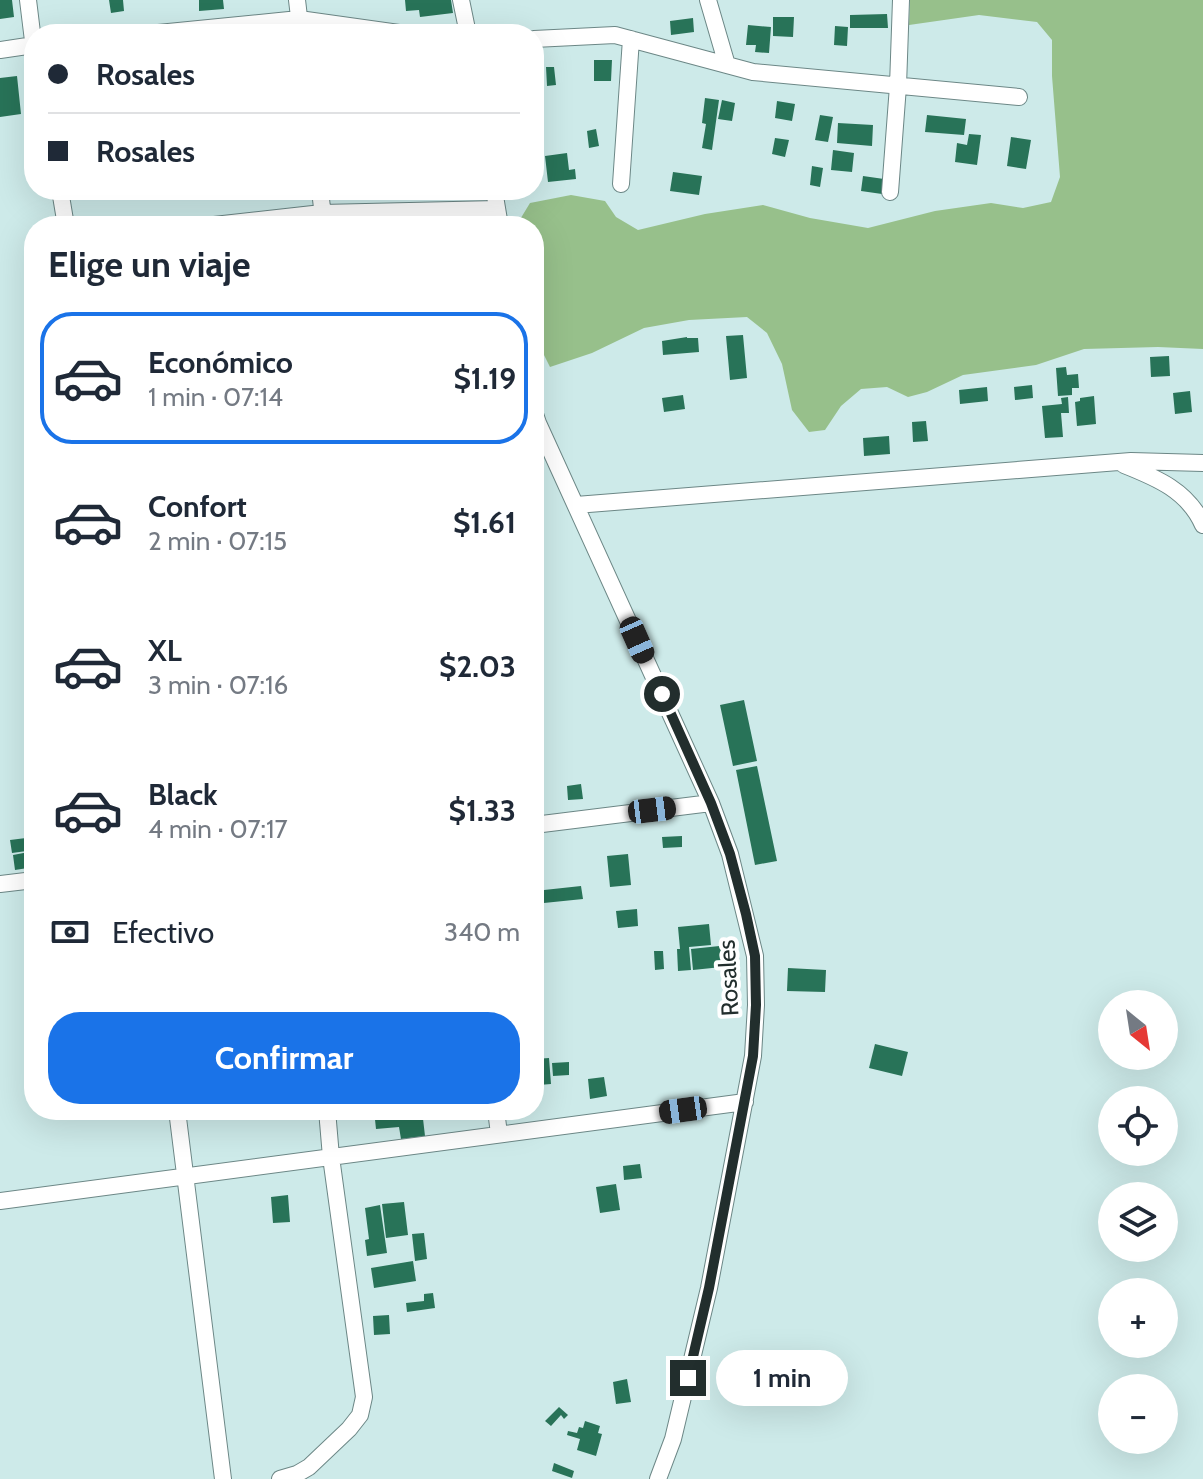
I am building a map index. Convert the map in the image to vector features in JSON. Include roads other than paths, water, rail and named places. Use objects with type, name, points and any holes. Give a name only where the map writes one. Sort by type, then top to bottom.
[{"type":"street","points":[[28,0],[31,24]]},
{"type":"street","points":[[297,0],[300,24]]},
{"type":"street","points":[[461,0],[466,24]]},
{"type":"street","points":[[708,0],[727,65]]},
{"type":"street","points":[[890,192],[901,0]]},
{"type":"street","points":[[544,39],[615,35],[753,72],[1019,97]]},
{"type":"street","points":[[621,184],[631,39]]},
{"type":"street","points":[[0,50],[24,47]]},
{"type":"street","name":"Rosales","points":[[544,436],[711,803],[730,854],[755,956],[753,1056],[745,1102],[709,1288],[673,1439],[658,1479]]},
{"type":"street","points":[[1116,462],[1170,485],[1185,498],[1203,525]]},
{"type":"street","points":[[576,505],[1116,462],[1203,463]]},
{"type":"street","points":[[544,824],[711,803]]},
{"type":"street","points":[[0,884],[24,881]]},
{"type":"street","points":[[0,1201],[745,1102]]},
{"type":"street","points":[[178,1120],[223,1479]]},
{"type":"street","points":[[280,1479],[309,1467],[349,1429],[360,1415],[364,1397],[328,1120]]},
{"type":"street","points":[[497,1120],[499,1134]]}]
